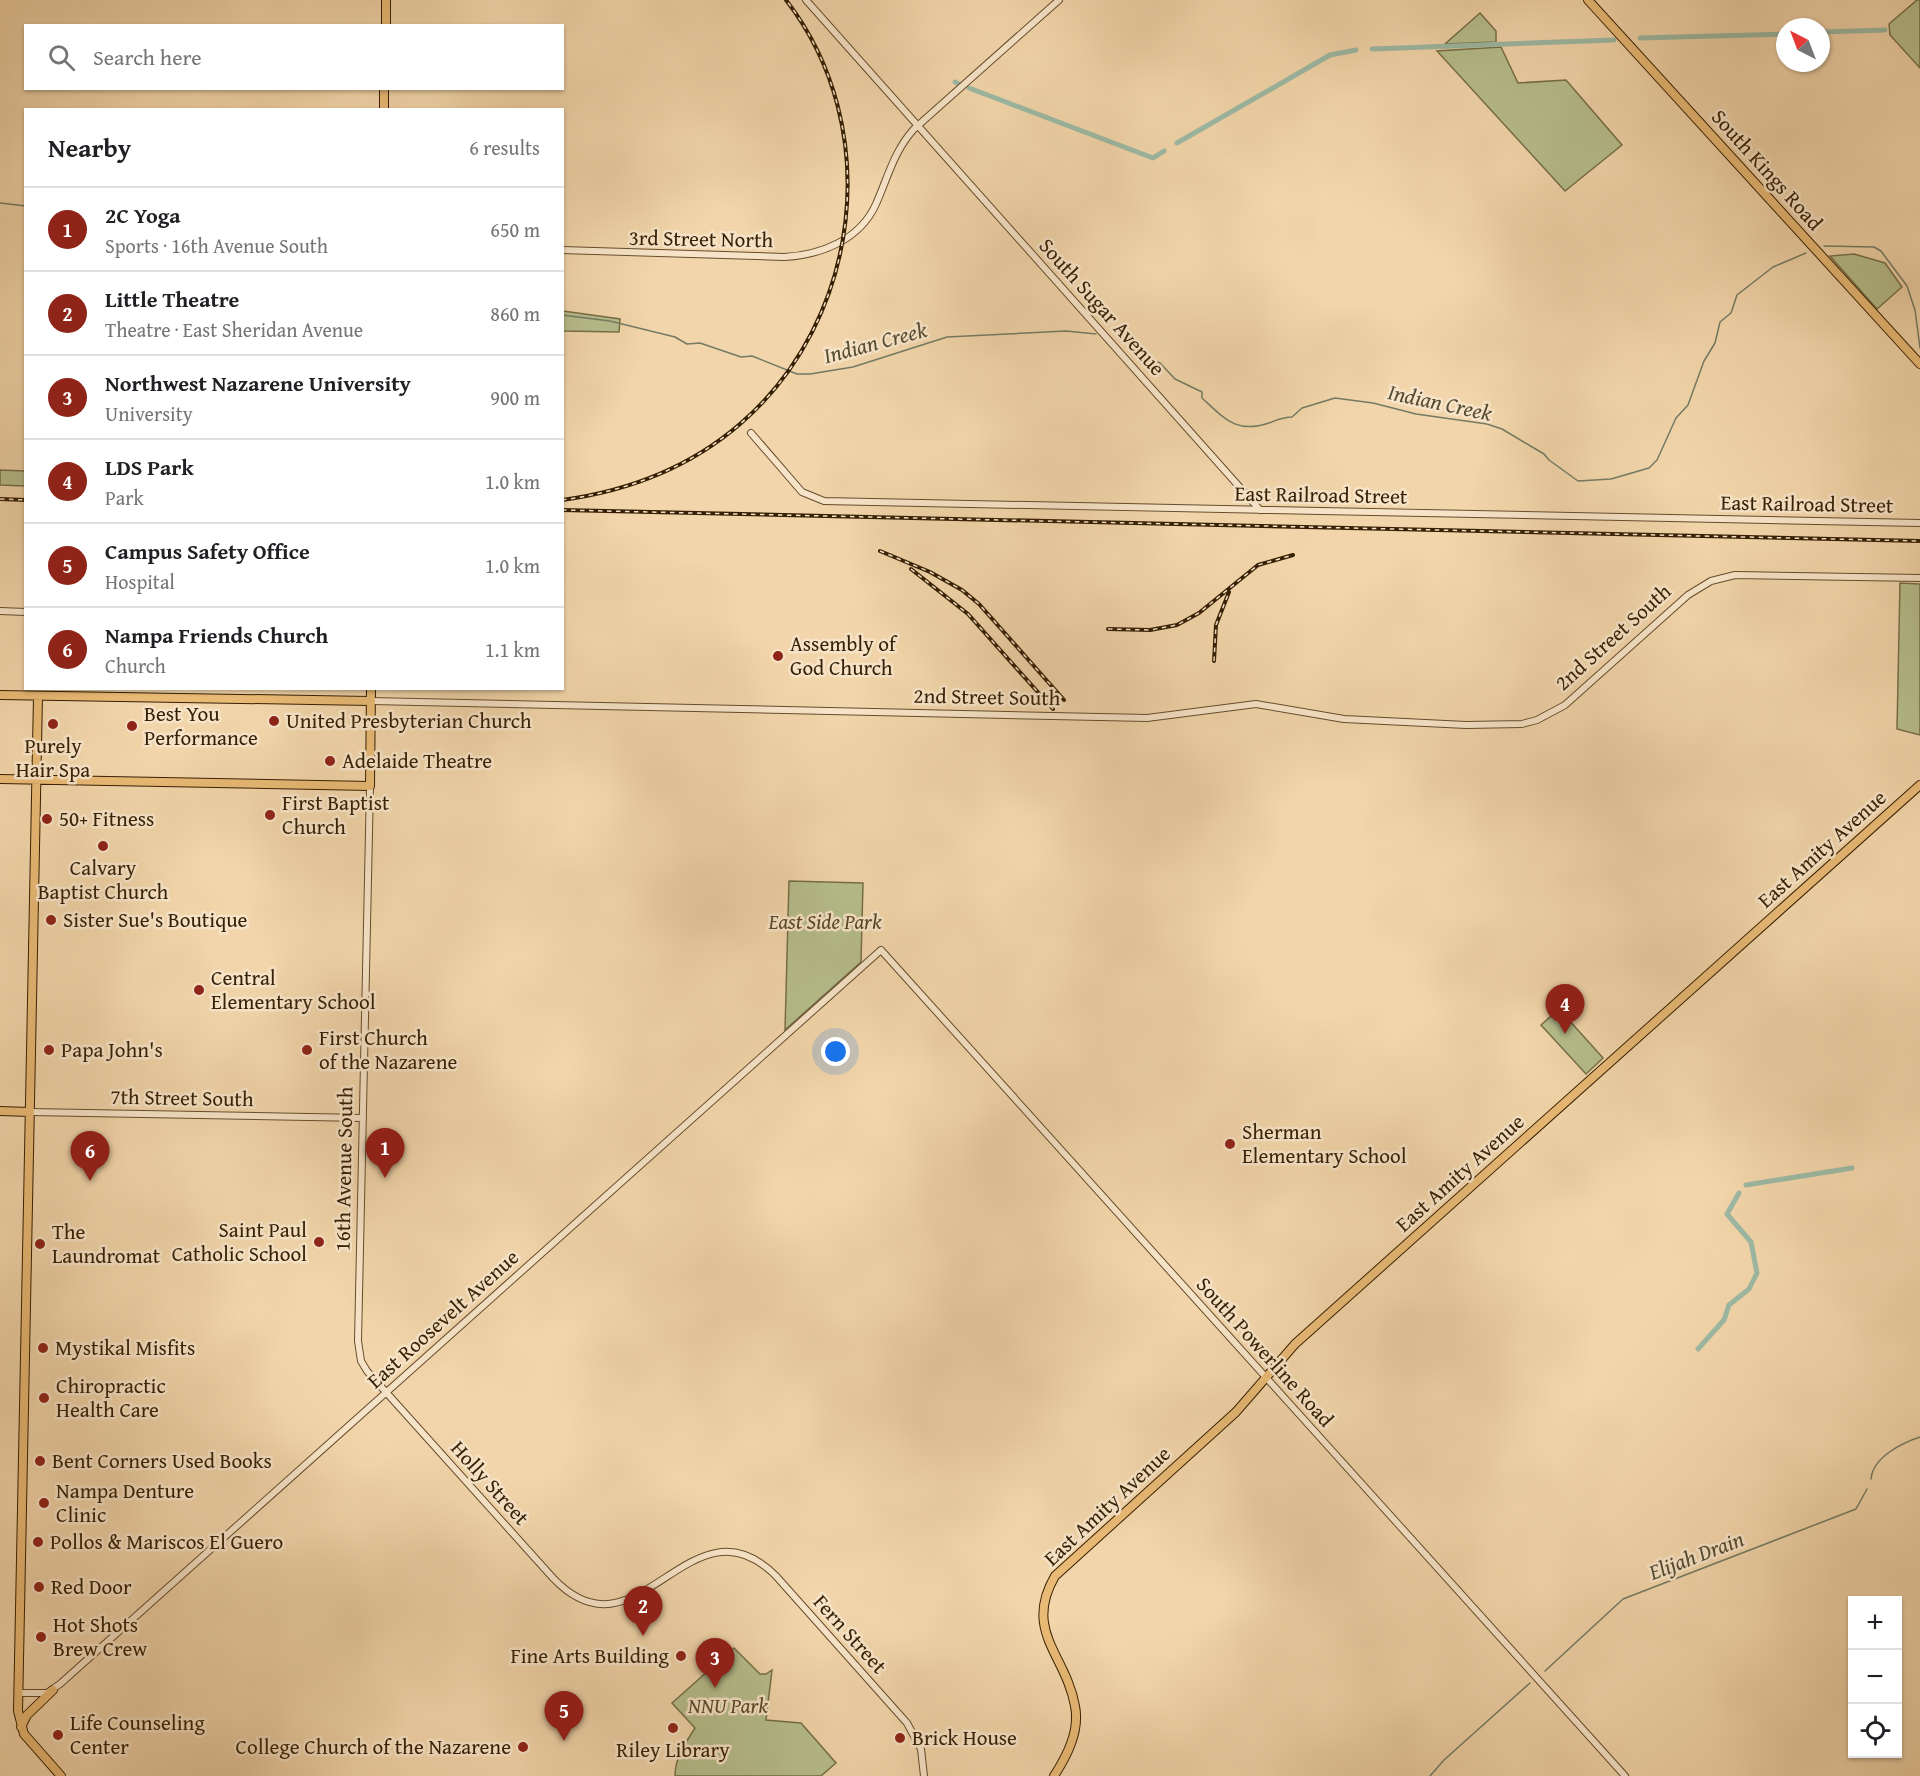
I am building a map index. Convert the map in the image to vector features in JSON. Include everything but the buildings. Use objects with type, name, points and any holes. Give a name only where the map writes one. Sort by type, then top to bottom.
[{"type":"main road","points":[[386,0],[386,24]]},
{"type":"main road","name":"South Kings Road","points":[[1588,0],[1920,364]]},
{"type":"main road","points":[[384,90],[384,108]]},
{"type":"main road","name":"16th Avenue South","points":[[369,786],[371,690]]},
{"type":"main road","name":"2nd Street South","points":[[0,695],[371,701]]},
{"type":"main road","points":[[38,696],[19,1693],[21,1728],[28,1740],[61,1776]]},
{"type":"main road","points":[[0,779],[369,786]]},
{"type":"main road","name":"East Amity Avenue","points":[[1057,1772],[1076,1728],[1075,1706],[1047,1638],[1043,1604],[1051,1583],[1065,1565],[1236,1412],[1295,1344],[1920,785]]},
{"type":"main road","name":"7th Street South","points":[[0,1111],[30,1112]]},
{"type":"main road","points":[[21,1728],[27,1715],[53,1690]]},
{"type":"street","name":"South Sugar Avenue","points":[[806,0],[1260,510]]},
{"type":"street","name":"3rd Street North","points":[[564,250],[784,257],[816,253],[836,244],[854,232],[875,206],[896,152],[917,126],[1059,0]]},
{"type":"street","name":"East Railroad Street","points":[[751,433],[802,492],[824,501],[1920,523]]},
{"type":"street","name":"2nd Street South","points":[[371,701],[1147,718],[1256,704],[1344,719],[1503,725],[1537,720],[1565,705],[1683,600],[1711,580],[1748,574],[1920,578]]},
{"type":"street","points":[[0,611],[24,612]]},
{"type":"street","name":"16th Avenue South","points":[[361,1361],[358,1341],[369,786]]},
{"type":"street","name":"South Powerline Road","points":[[881,950],[1625,1776]]},
{"type":"street","name":"East Roosevelt Avenue","points":[[53,1690],[881,950]]},
{"type":"street","name":"7th Street South","points":[[30,1112],[363,1118]]},
{"type":"street","name":"Holly Street","points":[[361,1361],[386,1392],[561,1586],[587,1602],[609,1605],[641,1594],[701,1556],[728,1551]]},
{"type":"street","name":"Fern Street","points":[[728,1551],[759,1561],[776,1576],[907,1723],[918,1741],[924,1763],[924,1776]]},
{"type":"street","points":[[19,1693],[41,1694],[53,1690]]},
{"type":"green space","points":[[1917,0],[1920,0],[1920,68],[1890,35],[1889,24]]},
{"type":"green space","points":[[1480,13],[1496,31],[1496,42],[1445,44]]},
{"type":"green space","points":[[1501,47],[1518,83],[1566,80],[1622,145],[1565,191],[1437,51]]},
{"type":"green space","points":[[1854,254],[1885,263],[1902,287],[1877,309],[1830,256]]},
{"type":"green space","points":[[564,311],[620,319],[619,332],[564,331]]},
{"type":"green space","points":[[0,470],[24,471],[24,486],[0,485]]},
{"type":"green space","points":[[1900,583],[1920,584],[1920,735],[1897,729]]},
{"type":"green space","name":"East Side Park","points":[[789,881],[863,883],[861,962],[785,1030]]},
{"type":"green space","points":[[1559,1009],[1603,1058],[1586,1074],[1541,1025]]},
{"type":"green space","name":"NNU Park","points":[[734,1648],[760,1674],[766,1674],[772,1670],[766,1720],[801,1723],[836,1763],[821,1776],[675,1776],[675,1769],[684,1745],[695,1728],[672,1703]]},
{"type":"waterway","points":[[1830,32],[1885,30]]},
{"type":"waterway","points":[[1640,38],[1776,34]]},
{"type":"waterway","points":[[1372,49],[1614,40]]},
{"type":"waterway","points":[[1177,143],[1330,55],[1356,50]]},
{"type":"waterway","points":[[955,82],[959,84]]},
{"type":"waterway","points":[[969,88],[1153,158],[1164,151]]},
{"type":"waterway","name":"Indian Creek","points":[[0,203],[24,206]]},
{"type":"waterway","name":"Indian Creek","points":[[1824,246],[1874,247],[1881,251],[1907,286],[1915,310],[1920,348]]},
{"type":"waterway","name":"Indian Creek","points":[[1117,332],[1139,344],[1146,357],[1160,363],[1175,379],[1202,392],[1202,398],[1225,418],[1239,425],[1258,426],[1292,417],[1302,408],[1335,398],[1373,403],[1416,414],[1487,424],[1502,429],[1544,454],[1578,481],[1611,479],[1649,468],[1657,460],[1676,418],[1688,405],[1704,361],[1715,343],[1720,322],[1731,313],[1737,295],[1773,267],[1806,253]]},
{"type":"waterway","name":"Indian Creek","points":[[564,315],[610,321],[675,337],[687,344],[700,343],[741,357],[752,356],[797,374],[853,367],[947,337],[1066,331],[1096,334]]},
{"type":"waterway","points":[[1746,1185],[1852,1168]]},
{"type":"waterway","points":[[1698,1349],[1724,1320],[1729,1305],[1749,1289],[1757,1273],[1751,1242],[1727,1214],[1739,1193]]},
{"type":"waterway","name":"Elijah Drain","points":[[1871,1479],[1877,1464],[1889,1452],[1920,1437]]},
{"type":"waterway","name":"Elijah Drain","points":[[1545,1671],[1623,1599],[1856,1509],[1867,1489]]},
{"type":"waterway","name":"Elijah Drain","points":[[1430,1776],[1444,1760],[1530,1683]]},
{"type":"railway","points":[[564,500],[634,484],[679,465],[720,440],[740,424],[781,381],[812,332],[834,278],[846,221],[847,163],[838,106],[817,51],[786,0]]},
{"type":"railway","points":[[0,499],[24,500]]},
{"type":"railway","points":[[564,510],[1920,541]]},
{"type":"railway","points":[[880,551],[930,572],[962,590],[979,604],[1064,700]]},
{"type":"railway","points":[[1108,629],[1150,630],[1177,625],[1199,613],[1258,565],[1293,555]]},
{"type":"railway","points":[[911,569],[968,614],[1053,709]]},
{"type":"railway","points":[[1214,661],[1216,625],[1229,592]]},
{"type":"place","name":"Assembly of God Church","points":[[778,656]]},
{"type":"place","name":"United Presbyterian Church","points":[[274,721]]},
{"type":"place","name":"Purely Hair Spa","points":[[53,724]]},
{"type":"place","name":"Best You Performance","points":[[132,726]]},
{"type":"place","name":"Adelaide Theatre","points":[[330,761]]},
{"type":"place","name":"First Baptist Church","points":[[270,815]]},
{"type":"place","name":"50+ Fitness","points":[[47,819]]},
{"type":"place","name":"Calvary Baptist Church","points":[[103,846]]},
{"type":"place","name":"Sister Sue's Boutique","points":[[51,920]]},
{"type":"place","name":"Central Elementary School","points":[[199,990]]},
{"type":"place","name":"LDS Park","points":[[1565,1034]]},
{"type":"place","name":"Papa John's","points":[[49,1050]]},
{"type":"place","name":"First Church of the Nazarene","points":[[307,1050]]},
{"type":"place","name":"Sherman Elementary School","points":[[1230,1144]]},
{"type":"place","name":"2C Yoga","points":[[385,1178]]},
{"type":"place","name":"Nampa Friends Church","points":[[90,1181]]},
{"type":"place","name":"Saint Paul Catholic School","points":[[319,1242]]},
{"type":"place","name":"The Laundromat","points":[[40,1244]]},
{"type":"place","name":"Mystikal Misfits","points":[[43,1348]]},
{"type":"place","name":"Chiropractic Health Care","points":[[44,1398]]},
{"type":"place","name":"Bent Corners Used Books","points":[[40,1461]]},
{"type":"place","name":"Nampa Denture Clinic","points":[[44,1503]]},
{"type":"place","name":"Pollos & Mariscos El Guero","points":[[38,1542]]},
{"type":"place","name":"Red Door","points":[[39,1587]]},
{"type":"place","name":"Little Theatre","points":[[643,1636]]},
{"type":"place","name":"Hot Shots Brew Crew","points":[[41,1637]]},
{"type":"place","name":"Fine Arts Building","points":[[681,1656]]},
{"type":"place","name":"Northwest Nazarene University","points":[[715,1688]]},
{"type":"place","name":"Riley Library","points":[[673,1728]]},
{"type":"place","name":"Life Counseling Center","points":[[58,1735]]},
{"type":"place","name":"Brick House","points":[[900,1738]]},
{"type":"place","name":"Campus Safety Office","points":[[564,1741]]},
{"type":"place","name":"College Church of the Nazarene","points":[[523,1747]]}]
